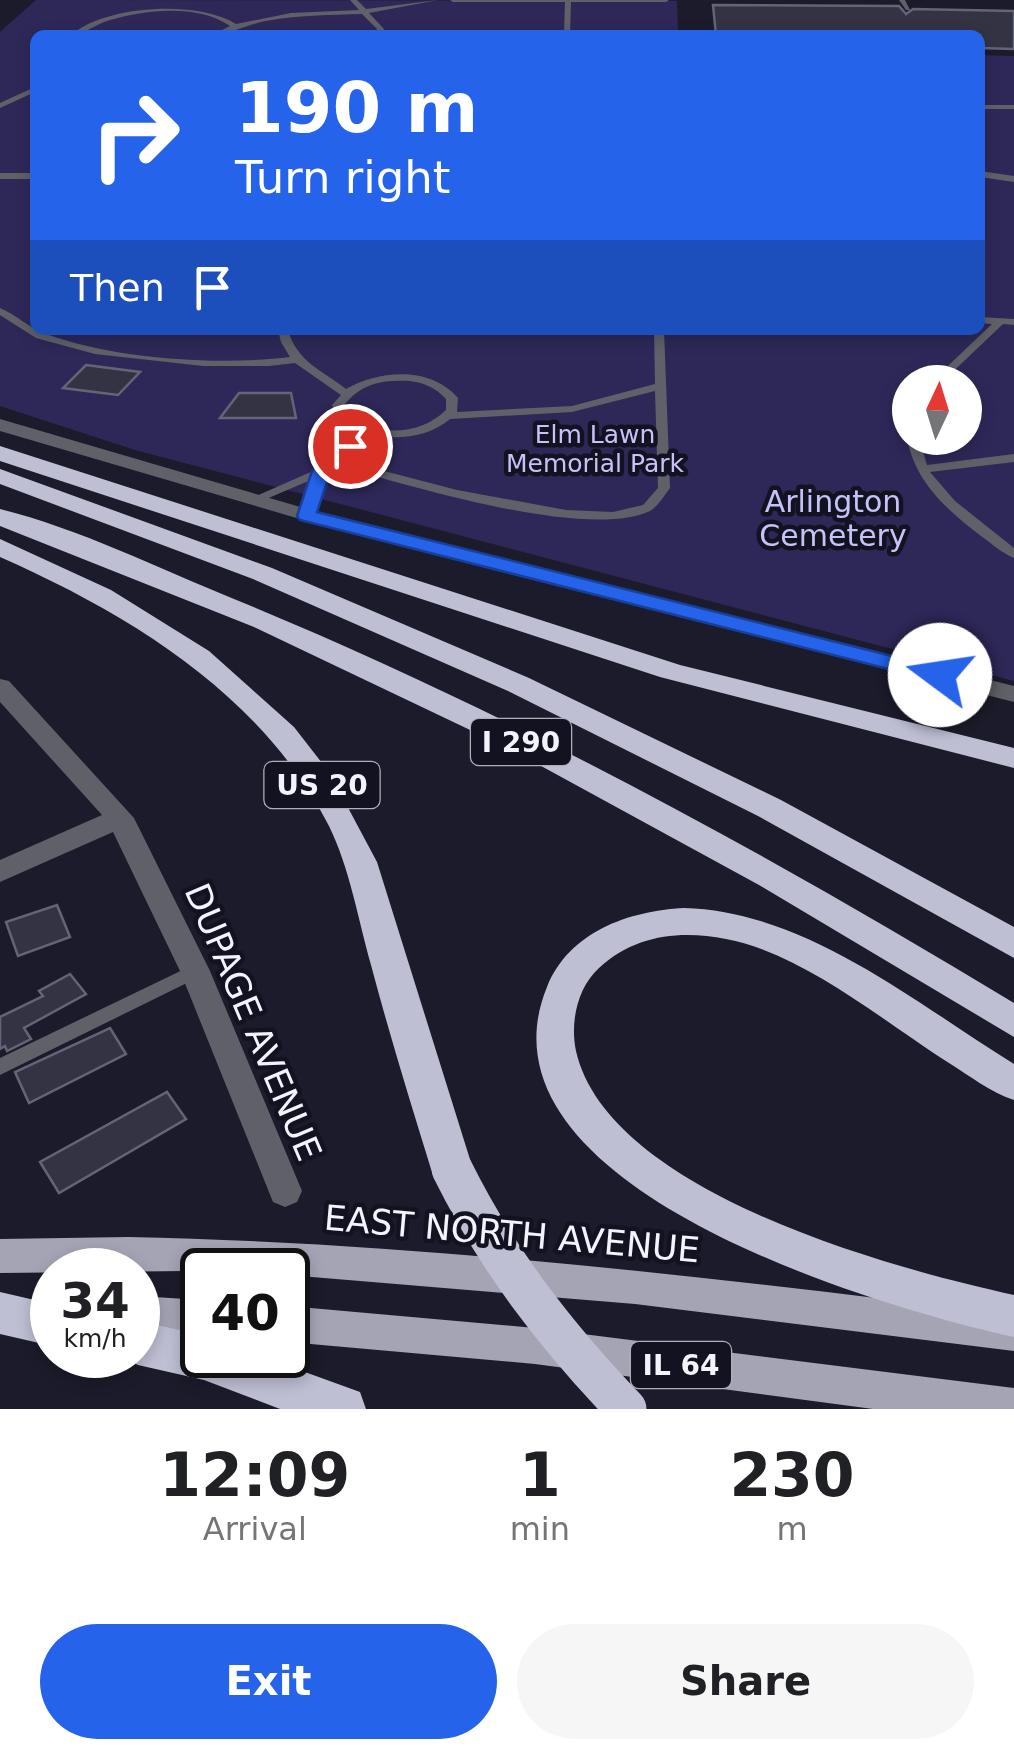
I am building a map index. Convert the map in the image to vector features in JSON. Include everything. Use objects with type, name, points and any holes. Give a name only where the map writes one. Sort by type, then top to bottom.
[{"type":"highway","points":[[0,453],[670,671],[779,702],[1014,758]]},
{"type":"highway","name":"I 290","points":[[0,476],[268,572],[424,639],[726,786],[1014,944]]},
{"type":"highway","name":"I 290","points":[[0,517],[271,622],[446,702],[799,890],[1014,1022]]},
{"type":"highway","name":"US 20","points":[[0,547],[86,586],[197,658],[282,733],[322,784],[363,870],[452,1169],[476,1222],[522,1293],[626,1409]]},
{"type":"highway","points":[[1014,1084],[787,942],[746,928],[703,920],[665,922],[603,944],[565,982],[556,1013],[560,1071],[579,1106],[656,1176],[716,1215],[776,1244],[861,1276],[1014,1316]]},
{"type":"highway","points":[[0,1313],[30,1319]]},
{"type":"highway","points":[[160,1349],[237,1368],[343,1409]]},
{"type":"main road","name":"EAST NORTH AVENUE","points":[[0,1256],[238,1256],[417,1263],[631,1284],[1014,1333]]},
{"type":"main road","points":[[0,1302],[30,1305]]},
{"type":"main road","name":"IL 64","points":[[310,1326],[535,1346],[1014,1408]]},
{"type":"street","points":[[0,425],[306,516],[1014,694]]},
{"type":"street","points":[[0,686],[120,818],[0,872]]},
{"type":"street","name":"DUPAGE AVENUE","points":[[120,818],[195,971],[285,1191]]},
{"type":"lane","points":[[353,0],[380,30]]},
{"type":"lane","points":[[224,30],[233,25],[363,12],[434,0]]},
{"type":"lane","points":[[453,0],[666,0]]},
{"type":"lane","points":[[902,0],[908,8]]},
{"type":"lane","points":[[567,30],[568,2]]},
{"type":"lane","points":[[82,30],[106,16],[162,3],[214,11],[233,25]]},
{"type":"lane","points":[[0,106],[30,92]]},
{"type":"lane","points":[[985,107],[1014,107]]},
{"type":"lane","points":[[985,175],[1014,179]]},
{"type":"lane","points":[[0,176],[30,176]]},
{"type":"lane","points":[[0,311],[30,330]]},
{"type":"lane","points":[[985,320],[1014,322]]},
{"type":"lane","points":[[954,365],[1000,322]]},
{"type":"lane","points":[[38,335],[77,346],[212,364],[295,360]]},
{"type":"lane","points":[[285,335],[295,360],[346,393]]},
{"type":"lane","points":[[333,461],[559,516],[594,519],[630,515],[662,497],[659,335]]},
{"type":"lane","points":[[448,416],[452,398],[426,381],[380,379],[346,393],[338,412],[350,424],[367,431],[416,432],[448,416],[572,408],[661,386]]},
{"type":"lane","points":[[253,500],[322,471],[367,431]]},
{"type":"lane","points":[[918,455],[922,468],[947,497],[1014,554]]},
{"type":"lane","points":[[922,468],[1014,458]]},
{"type":"lane","points":[[306,516],[322,471]]},
{"type":"lane","points":[[0,1067],[195,971]]},
{"type":"green space","name":"Elm Lawn Memorial Park","points":[[36,0],[823,1],[677,1],[678,30],[30,30],[30,335],[985,335],[985,55],[1014,56],[1014,681],[135,450],[0,406],[0,32]]},
{"type":"building","points":[[713,5],[899,6],[906,14],[913,9],[1014,11],[1014,49],[985,48],[985,30],[716,30]]},
{"type":"building","points":[[86,365],[140,372],[118,395],[63,388]]},
{"type":"building","points":[[239,393],[291,393],[296,418],[220,418]]},
{"type":"building","points":[[57,905],[70,937],[18,956],[6,922]]},
{"type":"building","points":[[70,974],[86,994],[24,1028],[31,1039],[7,1051],[5,1046],[0,1049],[0,1017],[43,996],[39,991]]},
{"type":"building","points":[[110,1028],[126,1054],[29,1103],[15,1072]]},
{"type":"building","points":[[167,1092],[186,1119],[59,1193],[40,1162]]},
{"type":"route","points":[[350,446],[322,471],[306,516],[940,675]]},
{"type":"park label","name":"Arlington Cemetery","points":[[833,518]]}]
